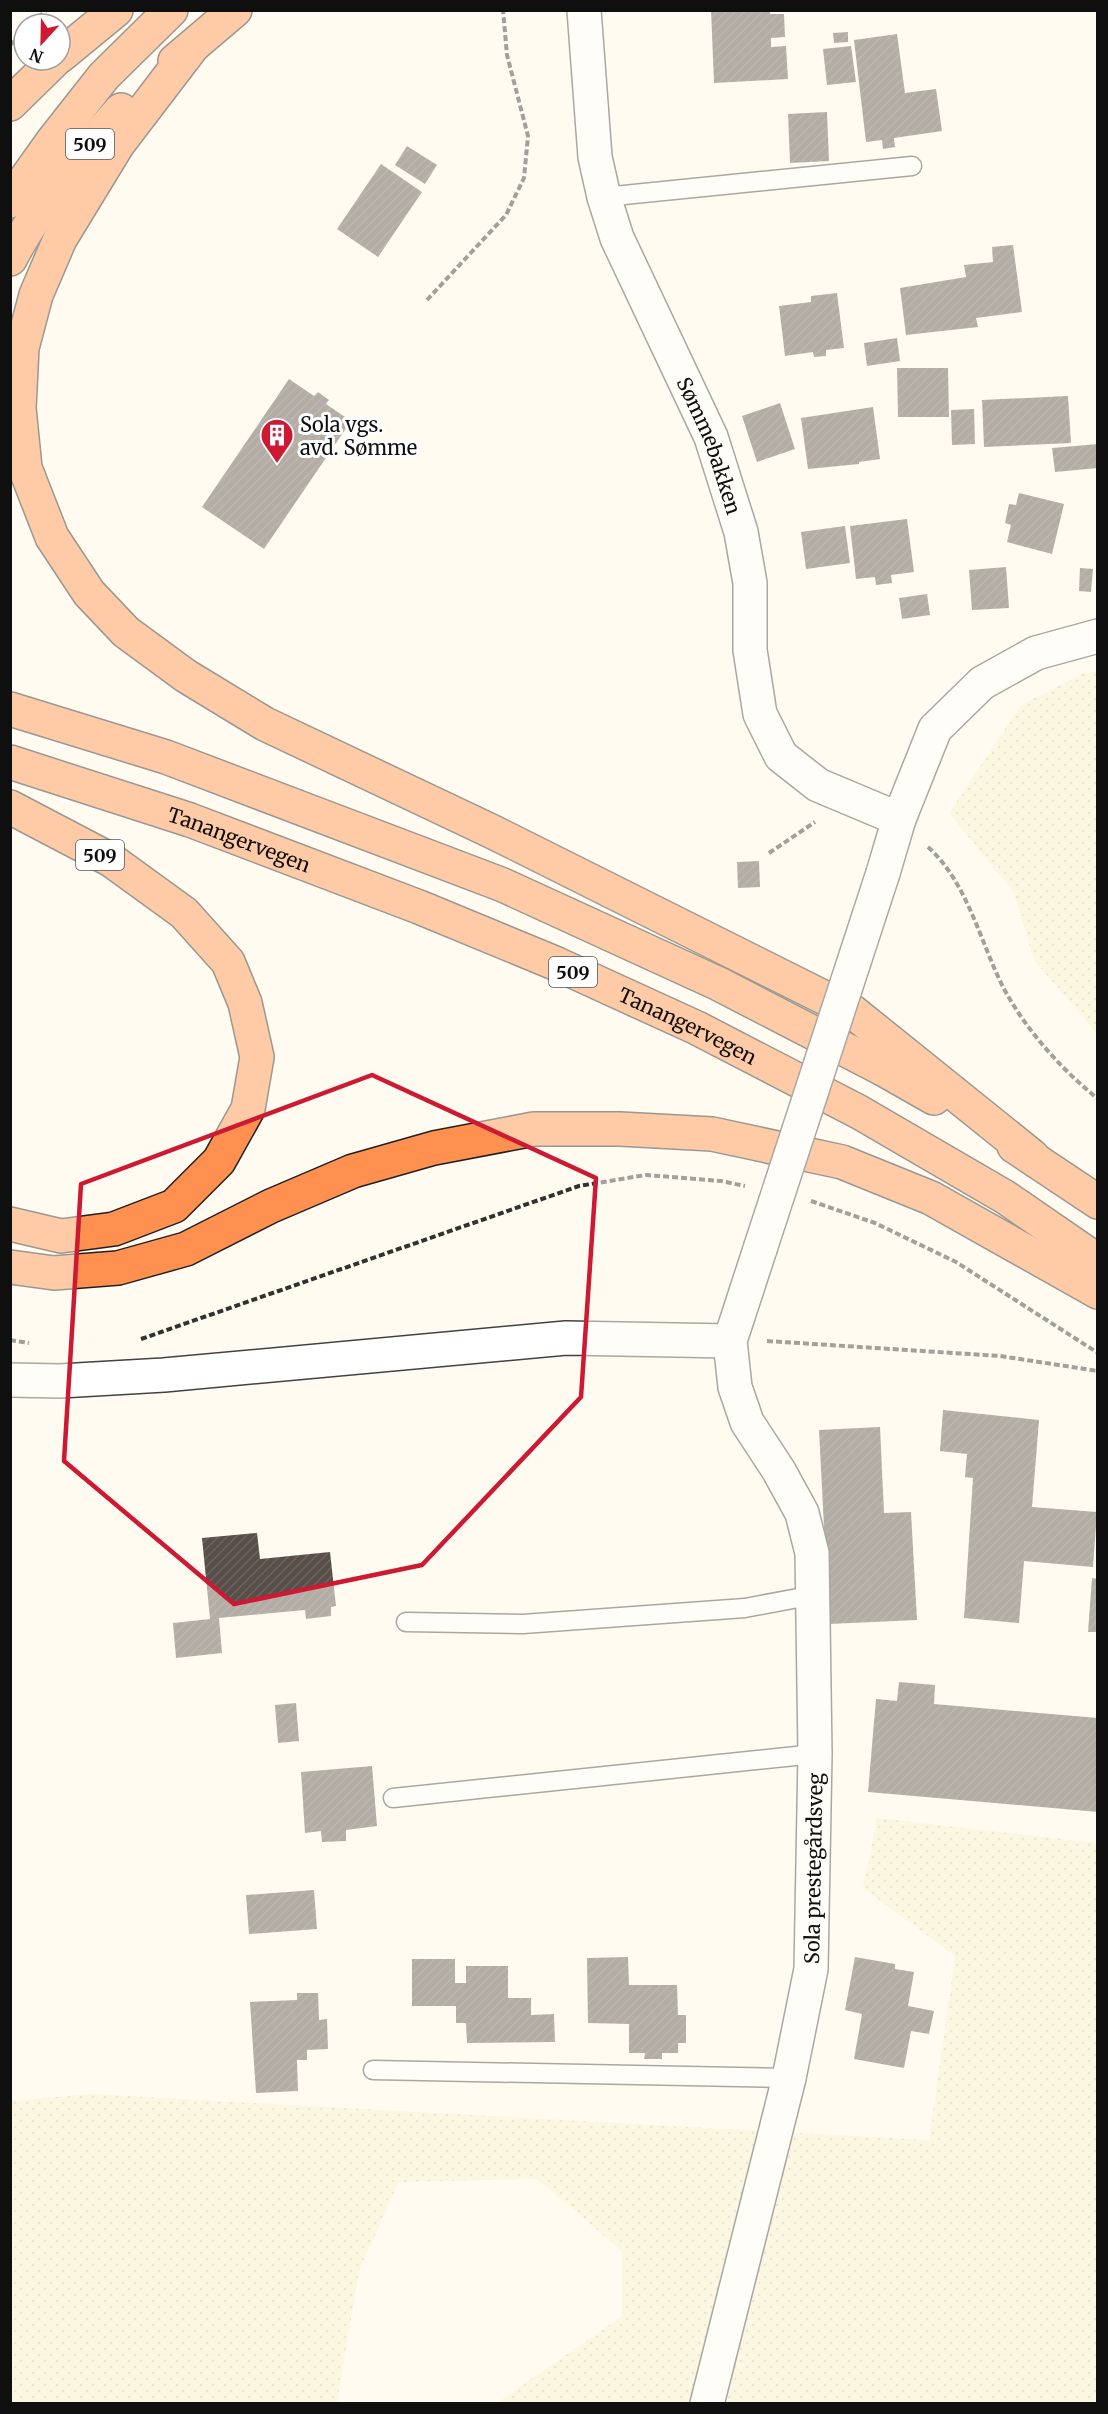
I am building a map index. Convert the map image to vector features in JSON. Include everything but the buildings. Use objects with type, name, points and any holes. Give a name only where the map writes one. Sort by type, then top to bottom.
[{"type":"highway","points":[[72,46],[116,10]]},
{"type":"highway","name":"509","points":[[10,201],[52,142],[104,76],[171,10]]},
{"type":"highway","name":"509","points":[[10,260],[22,237],[76,161],[134,95],[236,10]]},
{"type":"highway","name":"509","points":[[192,47],[118,144],[60,239],[36,295],[22,348],[19,408],[25,468],[52,537],[88,593],[126,632],[186,676],[265,724],[493,832],[853,1012],[1032,1156],[1098,1202]]},
{"type":"highway","points":[[10,104],[43,72]]},
{"type":"highway","name":"509","points":[[10,709],[166,757],[503,885],[729,989],[883,1069],[1032,1156]]},
{"type":"highway","name":"Tanangervegen","points":[[10,762],[190,820],[419,907],[557,964],[698,1028],[859,1112],[1005,1197],[1098,1261]]},
{"type":"highway","name":"509","points":[[10,807],[111,860],[183,913],[228,962],[245,1003],[257,1057],[248,1109],[219,1161],[174,1206],[114,1229],[61,1236],[10,1224]]},
{"type":"highway","points":[[10,1266],[54,1273],[118,1268],[186,1249],[271,1206],[365,1167],[434,1148],[534,1129],[620,1128],[712,1134],[842,1162],[931,1198],[1098,1292]]},
{"type":"street","name":"Sømmebakken","points":[[584,10],[595,157],[604,197],[617,238],[711,437],[741,532],[750,583],[750,650],[760,714],[782,756],[818,785],[899,819]]},
{"type":"street","points":[[10,1380],[60,1381],[164,1375],[566,1338],[730,1341],[899,819],[935,729],[982,683],[1036,653],[1098,636]]},
{"type":"street","name":"Sola prestegårdsveg","points":[[707,2403],[789,2078],[811,1969],[815,1754],[812,1553],[802,1513],[779,1471],[747,1422],[735,1387],[730,1341]]},
{"type":"lane","points":[[604,197],[912,166]]},
{"type":"lane","points":[[406,1622],[523,1624],[745,1608],[814,1595]]},
{"type":"lane","points":[[393,1798],[815,1754]]},
{"type":"lane","points":[[373,2070],[789,2078]]},
{"type":"path","points":[[427,300],[506,215],[525,178],[528,136],[507,55],[503,10]]},
{"type":"path","points":[[899,819],[936,854],[956,880],[1005,990],[1044,1048],[1098,1099]]},
{"type":"path","points":[[134,1342],[579,1186],[646,1175],[721,1181],[753,1188]]},
{"type":"path","points":[[807,1200],[875,1223],[956,1262],[1098,1353]]},
{"type":"path","points":[[10,1340],[38,1344]]},
{"type":"path","points":[[730,1341],[1000,1356],[1098,1371]]},
{"type":"highlighted area","points":[[372,1075],[596,1178],[581,1397],[422,1565],[234,1604],[64,1461],[81,1184]]},
{"type":"shaded area","points":[[1098,671],[1097,1034],[1034,960],[1014,893],[949,813],[1021,705],[1083,673]]},
{"type":"shaded area","points":[[877,1818],[1097,1843],[1097,2403],[497,2403],[622,2316],[622,2251],[537,2179],[399,2182],[359,2271],[337,2403],[11,2404],[11,2101],[91,2094],[929,2140],[955,1956],[863,1888]]},
{"type":"place","name":"Sola vgs. avd. Sømme","points":[[277,464]]}]
